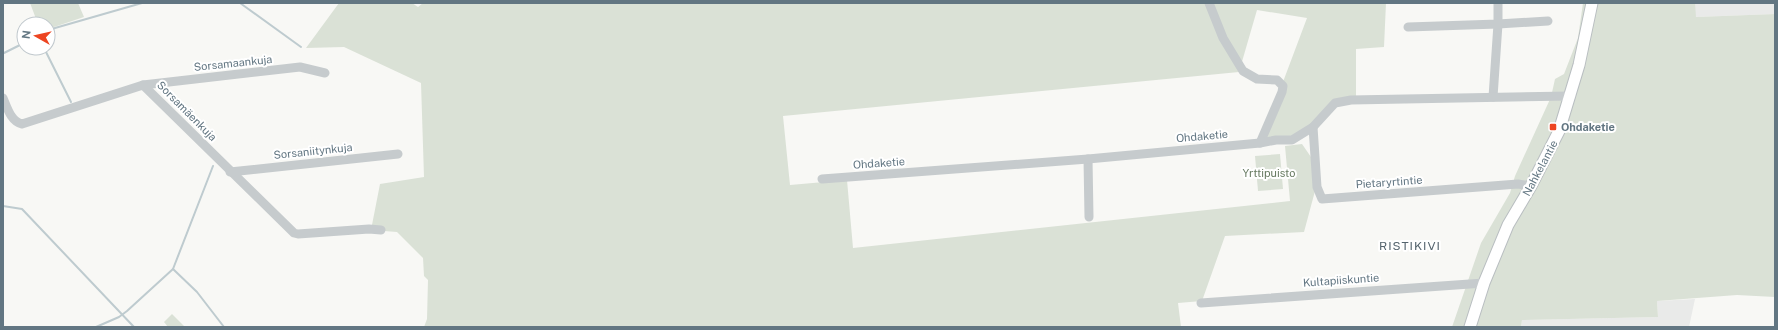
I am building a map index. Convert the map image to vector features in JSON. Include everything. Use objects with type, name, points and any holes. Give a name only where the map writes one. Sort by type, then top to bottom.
[{"type":"main road","name":"Nahkelantie","points":[[1470,327],[1484,282],[1508,225],[1531,186],[1560,131],[1579,65],[1592,3]]},
{"type":"street","points":[[1208,3],[1223,38],[1242,71],[1257,79],[1278,80],[1283,86],[1282,92],[1260,143]]},
{"type":"street","points":[[1493,98],[1498,3]]},
{"type":"street","points":[[1408,26],[1498,24],[1548,21]]},
{"type":"street","name":"Sorsamaankuja","points":[[143,85],[300,67],[325,73]]},
{"type":"street","name":"Sorsamäenkuja","points":[[3,98],[14,118],[22,124],[143,85],[230,172],[294,233],[298,234],[369,229],[381,230]]},
{"type":"street","name":"Ohdaketie","points":[[822,179],[1088,159],[1260,143],[1276,140],[1292,140],[1313,127],[1335,103],[1352,100],[1571,96]]},
{"type":"street","name":"Pietaryrtintie","points":[[1313,127],[1317,187],[1322,199],[1518,184],[1531,186]]},
{"type":"street","name":"Sorsaniitynkuja","points":[[230,172],[398,154]]},
{"type":"street","points":[[1088,159],[1089,217]]},
{"type":"street","name":"Kultapiiskuntie","points":[[1201,303],[1484,282]]},
{"type":"shaded area","points":[[1695,3],[1775,3],[1775,14],[1695,17]]},
{"type":"shaded area","points":[[1695,299],[1689,327],[1521,327],[1522,320],[1658,317],[1657,301]]},
{"type":"green space","points":[[30,3],[78,3],[84,17],[56,26],[56,16],[35,16]]},
{"type":"green space","points":[[339,3],[412,3],[418,7],[423,3],[1386,3],[1384,47],[1356,49],[1356,100],[1335,103],[1292,140],[1260,143],[1307,18],[1257,10],[1239,72],[783,116],[790,185],[847,180],[853,248],[1290,201],[1285,146],[1302,144],[1311,157],[1315,191],[1304,232],[1225,236],[1202,301],[1178,303],[1181,327],[424,327],[427,319],[428,280],[424,276],[423,258],[397,232],[371,230],[380,184],[424,177],[421,83],[344,47],[306,48]]},
{"type":"green space","points":[[1583,3],[1695,3],[1696,17],[1775,14],[1775,297],[1737,295],[1657,301],[1658,317],[1522,320],[1521,327],[1452,327],[1481,243],[1510,193],[1515,176],[1551,97],[1555,79],[1564,74],[1578,38]]},
{"type":"green space","name":"Yrttipuisto","points":[[1280,154],[1283,189],[1258,191],[1255,156]]},
{"type":"green space","points":[[172,314],[185,327],[168,327],[164,322]]},
{"type":"waterway","points":[[56,28],[142,3]]},
{"type":"waterway","points":[[240,3],[301,47]]},
{"type":"waterway","points":[[4,53],[16,47]]},
{"type":"waterway","points":[[48,56],[71,102]]},
{"type":"waterway","points":[[96,327],[119,317],[127,311],[173,269],[213,166]]},
{"type":"waterway","points":[[3,206],[22,209],[134,327]]},
{"type":"waterway","points":[[173,269],[197,292],[224,327]]},
{"type":"place","name":"Ohdaketie","points":[[1553,127]]},
{"type":"district","name":"RISTIKIVI","points":[[1410,246]]}]
